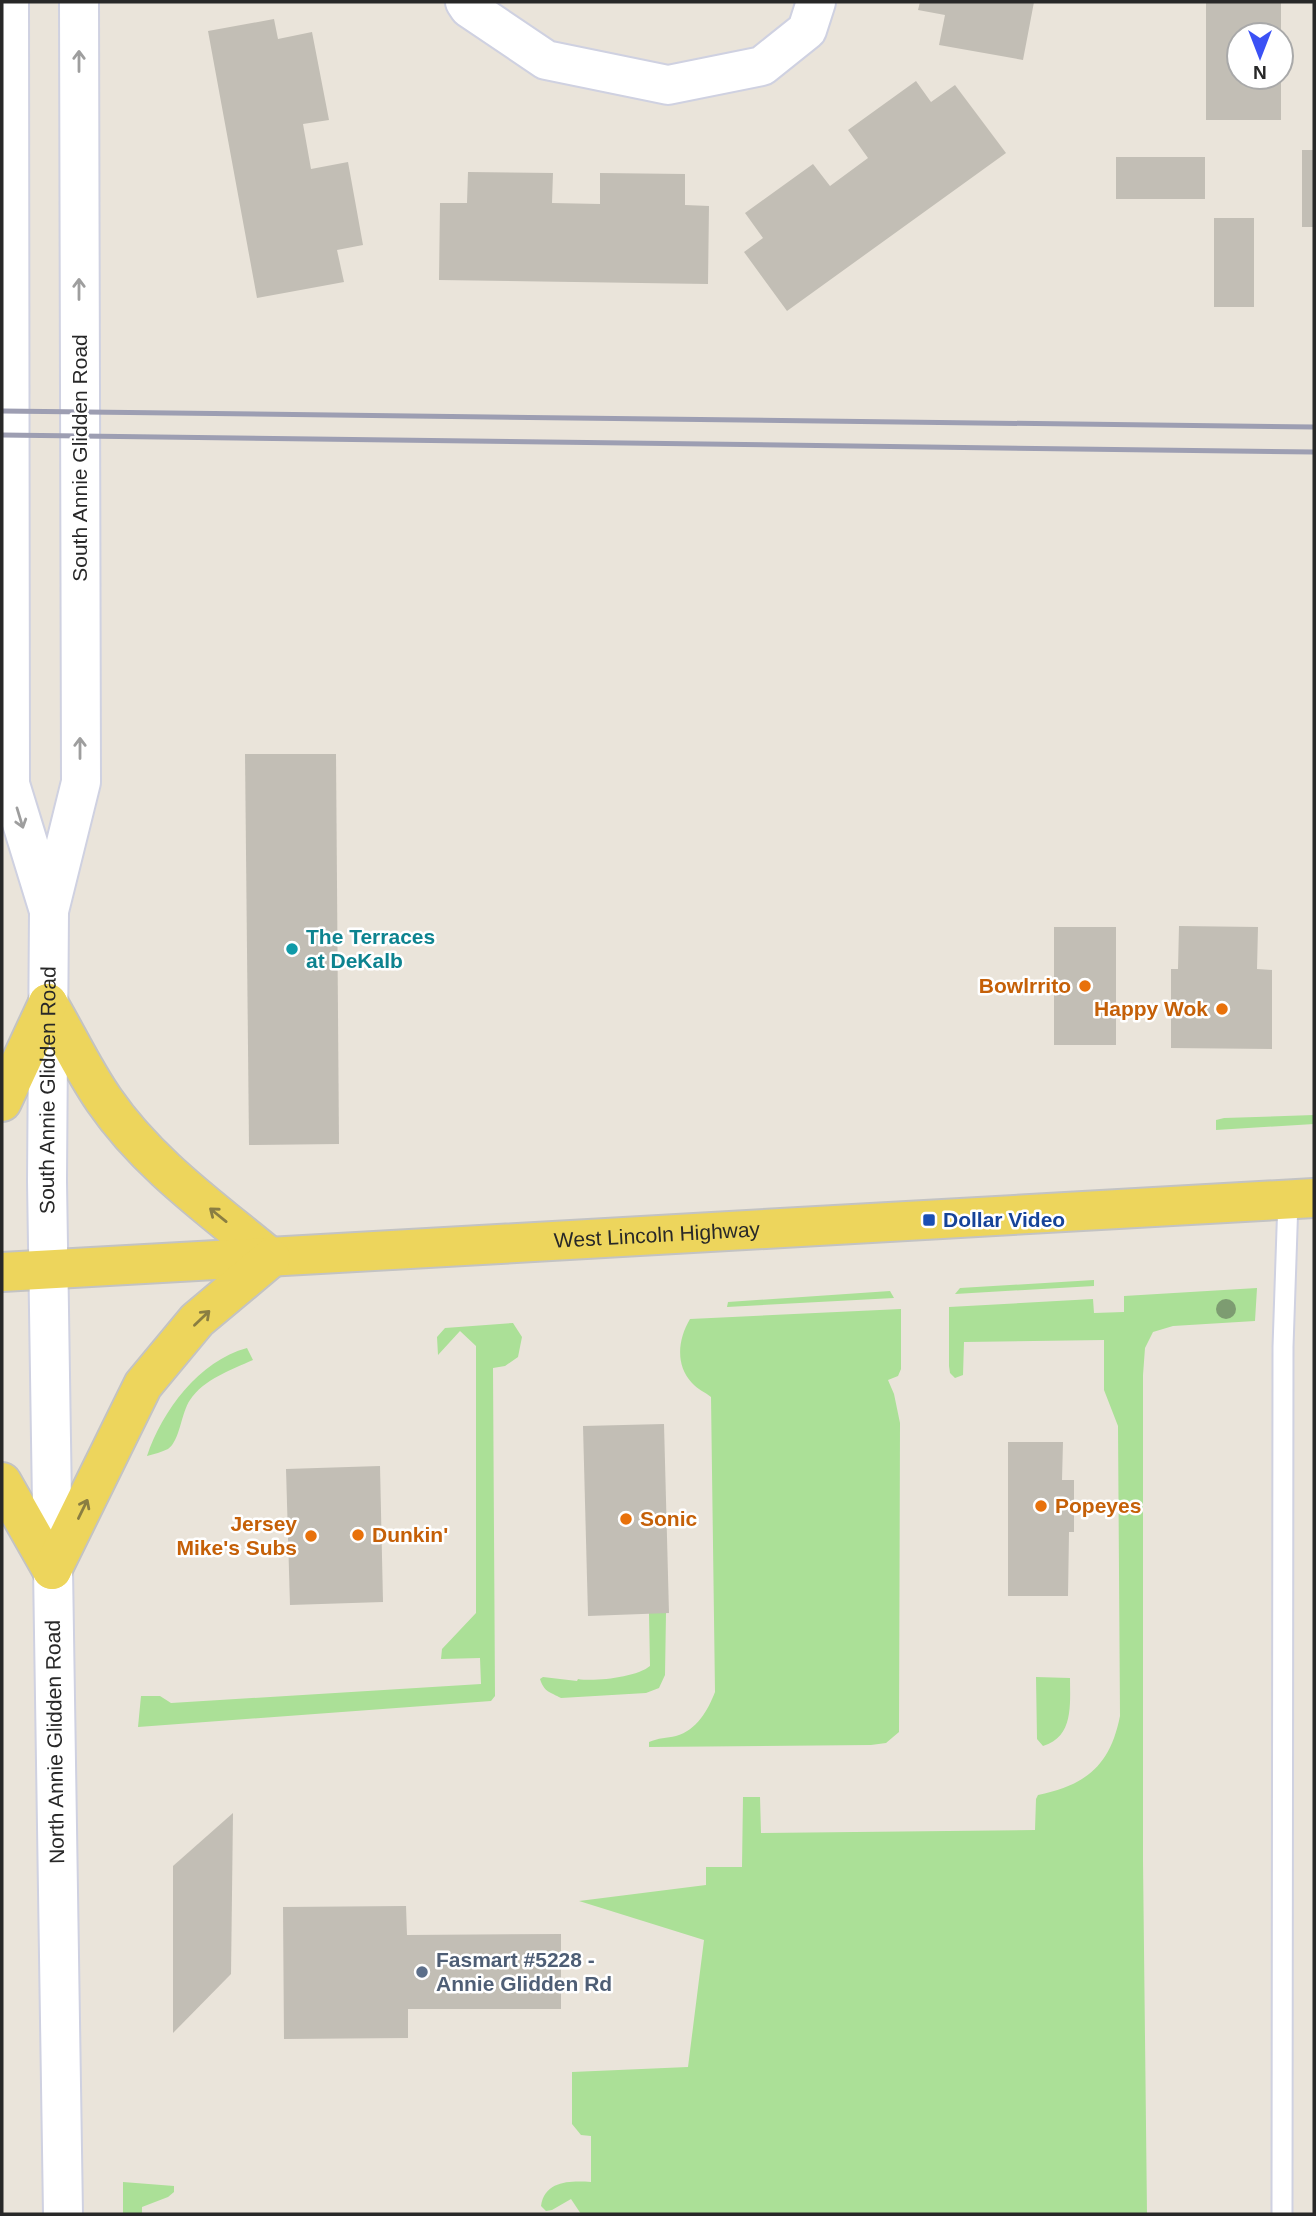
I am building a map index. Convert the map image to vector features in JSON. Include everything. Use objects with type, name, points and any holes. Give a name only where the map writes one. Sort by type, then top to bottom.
[{"type":"main road","name":"South Annie Glidden Road","points":[[9,2],[10,784],[49,911]]},
{"type":"main road","name":"South Annie Glidden Road","points":[[47,1270],[49,911],[80,782],[79,2]]},
{"type":"main road","points":[[465,2],[469,8],[546,60],[668,85],[762,66],[811,16]]},
{"type":"main road","points":[[2,1102],[48,1003]]},
{"type":"main road","points":[[48,1003],[104,1100],[144,1149],[166,1172],[271,1258],[197,1320],[143,1385],[52,1570]]},
{"type":"main road","name":"West Lincoln Highway","points":[[2,1272],[1301,1199]]},
{"type":"main road","name":"North Annie Glidden Road","points":[[47,1270],[63,2214]]},
{"type":"main road","points":[[2,1482],[52,1570]]},
{"type":"lane","points":[[1283,2214],[1283,1347],[1301,1199]]},
{"type":"green space","points":[[1314,1115],[1314,1124],[1216,1130],[1216,1120],[1224,1118]]},
{"type":"green space","points":[[1094,1280],[1094,1286],[955,1294],[960,1288]]},
{"type":"green space","points":[[1257,1288],[1255,1321],[1173,1326],[1153,1332],[1145,1348],[1143,1861],[1147,2214],[581,2214],[571,2199],[546,2211],[541,2206],[543,2197],[553,2187],[567,2182],[591,2182],[591,2136],[581,2135],[572,2124],[572,2072],[688,2067],[704,1940],[579,1901],[706,1885],[706,1867],[742,1867],[743,1797],[760,1797],[761,1833],[1035,1830],[1038,1795],[1082,1779],[1093,1770],[1110,1748],[1120,1716],[1118,1426],[1104,1390],[1104,1340],[964,1342],[963,1375],[955,1378],[950,1373],[949,1366],[949,1307],[1093,1299],[1094,1313],[1124,1312],[1124,1296]]},
{"type":"green space","points":[[890,1291],[894,1298],[727,1307],[728,1302]]},
{"type":"green space","points":[[901,1309],[901,1369],[898,1376],[888,1380],[900,1423],[899,1732],[886,1743],[871,1745],[649,1747],[649,1742],[676,1736],[696,1724],[715,1692],[711,1397],[694,1385],[683,1368],[681,1343],[690,1319]]},
{"type":"green space","points":[[513,1323],[522,1337],[518,1357],[505,1366],[493,1368],[495,1696],[491,1701],[138,1727],[141,1696],[160,1696],[171,1703],[481,1684],[480,1658],[441,1659],[442,1649],[476,1613],[476,1346],[460,1331],[438,1355],[437,1337],[445,1328]]},
{"type":"green space","points":[[247,1348],[253,1360],[203,1386],[190,1400],[172,1445],[166,1450],[147,1456],[162,1422],[185,1390],[213,1364]]},
{"type":"green space","points":[[649,1613],[666,1613],[665,1675],[659,1688],[646,1693],[561,1698],[543,1687],[540,1679],[543,1677],[577,1681],[605,1679],[626,1676],[650,1666]]},
{"type":"green space","points":[[1036,1677],[1070,1678],[1070,1709],[1065,1727],[1053,1742],[1043,1746],[1037,1739]]},
{"type":"green space","points":[[123,2182],[174,2186],[174,2192],[142,2207],[142,2214],[123,2214]]},
{"type":"building","points":[[920,2],[1034,2],[1023,60],[939,45],[945,15],[918,10]]},
{"type":"building","points":[[1206,2],[1281,2],[1281,21],[1225,21],[1225,91],[1281,91],[1281,120],[1206,120]]},
{"type":"building","points":[[274,19],[278,39],[312,32],[329,120],[303,124],[311,169],[348,162],[363,245],[337,250],[344,282],[257,298],[208,31]]},
{"type":"building","points":[[916,81],[931,102],[955,85],[1006,153],[787,311],[744,252],[763,238],[745,213],[813,164],[830,186],[868,158],[848,130]]},
{"type":"building","points":[[1302,150],[1314,150],[1314,227],[1302,227]]},
{"type":"building","points":[[1116,157],[1205,157],[1205,199],[1116,199]]},
{"type":"building","points":[[468,172],[553,173],[552,203],[600,204],[600,173],[685,174],[685,205],[709,206],[708,284],[439,280],[440,203],[467,203]]},
{"type":"building","points":[[1214,218],[1254,218],[1254,307],[1214,307]]},
{"type":"building","name":"The Terraces at DeKalb","points":[[245,754],[336,754],[339,1144],[249,1145]]},
{"type":"building","name":"Happy Wok","points":[[1179,926],[1258,927],[1257,969],[1272,970],[1272,1049],[1171,1048],[1171,969],[1178,969]]},
{"type":"building","name":"Bowlrrito","points":[[1054,927],[1116,927],[1116,1045],[1054,1045]]},
{"type":"building","name":"Sonic","points":[[664,1424],[669,1613],[588,1616],[583,1426]]},
{"type":"building","name":"Popeyes","points":[[1008,1442],[1063,1442],[1062,1480],[1074,1480],[1074,1532],[1069,1532],[1068,1596],[1008,1596]]},
{"type":"building","points":[[380,1466],[383,1602],[290,1605],[286,1469]]},
{"type":"building","points":[[233,1813],[231,1974],[173,2033],[173,1866]]},
{"type":"building","name":"Fasmart #5228 - Annie Glidden Rd","points":[[406,1906],[407,1935],[561,1934],[561,2009],[408,2009],[408,2038],[284,2039],[283,1907]]},
{"type":"railway","points":[[2,411],[1314,427]]},
{"type":"railway","points":[[2,435],[1314,452]]},
{"type":"place","name":"The Terraces at DeKalb","points":[[292,949]]},
{"type":"place","name":"Bowlrrito","points":[[1085,986]]},
{"type":"place","name":"Happy Wok","points":[[1222,1009]]},
{"type":"place","name":"Dollar Video","points":[[929,1220]]},
{"type":"place","name":"Popeyes","points":[[1041,1506]]},
{"type":"place","name":"Sonic","points":[[626,1519]]},
{"type":"place","name":"Dunkin'","points":[[358,1535]]},
{"type":"place","name":"Jersey Mike's Subs","points":[[311,1536]]},
{"type":"place","name":"Fasmart #5228 - Annie Glidden Rd","points":[[422,1972]]}]
